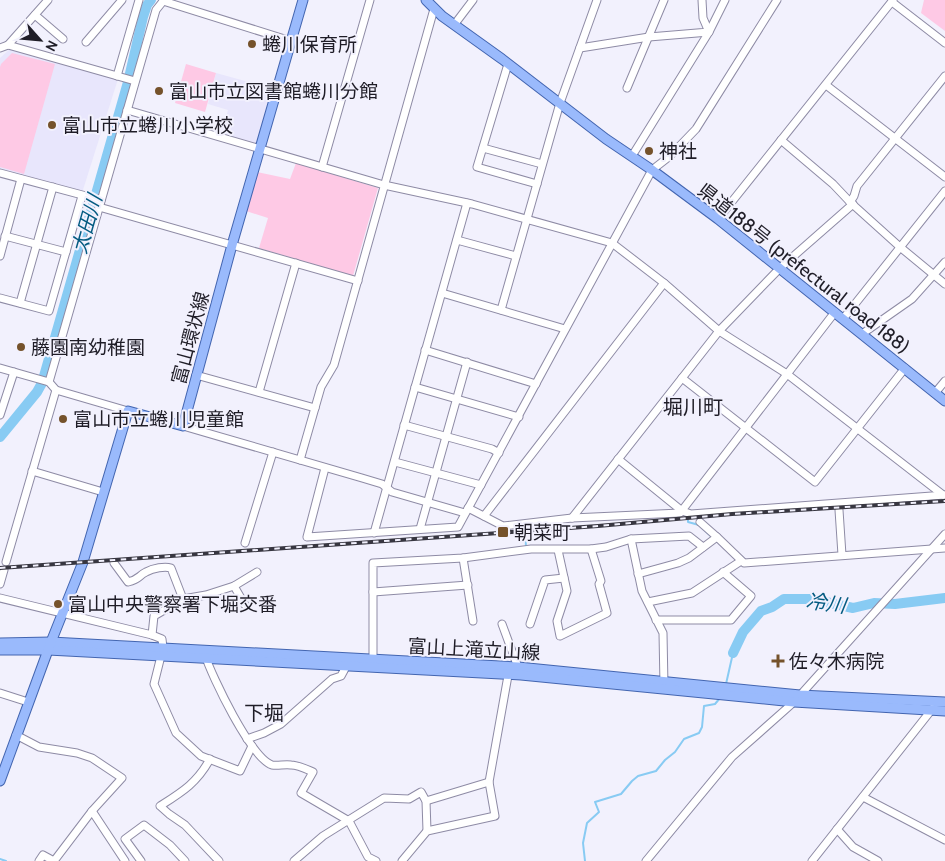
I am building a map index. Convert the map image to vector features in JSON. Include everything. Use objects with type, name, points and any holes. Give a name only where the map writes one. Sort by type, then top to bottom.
[{"type":"main road","name":"富山環状線","points":[[183,426],[232,245],[303,0]]},
{"type":"main road","name":"県道188号 (prefectural road 188)","points":[[426,0],[454,25],[718,219],[945,402]]},
{"type":"main road","points":[[1,778],[49,646],[83,562],[128,411],[183,426]]},
{"type":"main road","name":"富山上滝立山線","points":[[0,642],[205,654],[352,658],[373,663]]},
{"type":"main road","name":"富山上滝立山線","points":[[0,650],[49,646]]},
{"type":"main road","name":"富山上滝立山線","points":[[205,654],[345,666],[373,663],[514,671],[797,699],[945,711]]},
{"type":"main road","name":"富山上滝立山線","points":[[797,699],[942,702]]},
{"type":"street","points":[[0,48],[8,45],[48,0]]},
{"type":"street","points":[[86,42],[122,0]]},
{"type":"street","points":[[117,76],[139,0]]},
{"type":"street","points":[[322,167],[370,0]]},
{"type":"street","points":[[454,25],[473,0]]},
{"type":"street","points":[[501,310],[560,103],[597,0]]},
{"type":"street","points":[[627,88],[664,0]]},
{"type":"street","points":[[702,0],[703,18],[709,32]]},
{"type":"street","points":[[632,156],[709,32],[725,0]]},
{"type":"street","points":[[325,468],[307,537],[458,527],[652,170],[670,156],[696,129],[777,0]]},
{"type":"street","points":[[46,381],[97,201],[127,110],[156,10],[164,1],[291,41]]},
{"type":"street","points":[[718,219],[892,1],[945,43]]},
{"type":"street","points":[[300,460],[321,387],[334,365],[434,9]]},
{"type":"street","points":[[35,14],[63,39]]},
{"type":"street","points":[[580,48],[649,37],[709,32]]},
{"type":"street","points":[[8,45],[135,81]]},
{"type":"street","points":[[508,64],[477,167],[536,184]]},
{"type":"street","points":[[572,518],[719,331],[780,268],[851,203],[857,186],[945,76]]},
{"type":"street","points":[[826,85],[945,177]]},
{"type":"street","points":[[127,110],[384,185],[526,218],[612,243],[664,283],[719,331],[787,374],[944,495]]},
{"type":"street","points":[[781,140],[834,184],[851,203],[945,284]]},
{"type":"street","points":[[483,148],[542,164]]},
{"type":"street","points":[[0,173],[82,196],[232,245],[358,281]]},
{"type":"street","points":[[0,256],[3,238],[21,179]]},
{"type":"street","points":[[20,303],[53,187]]},
{"type":"street","points":[[843,319],[945,191]]},
{"type":"street","points":[[0,299],[49,311],[82,196]]},
{"type":"street","points":[[374,533],[467,203]]},
{"type":"street","points":[[3,238],[37,244],[66,252]]},
{"type":"street","points":[[457,240],[516,256]]},
{"type":"street","points":[[862,334],[912,299],[945,262]]},
{"type":"street","points":[[259,392],[296,263]]},
{"type":"street","points":[[484,516],[664,283]]},
{"type":"street","points":[[442,293],[565,329]]},
{"type":"street","points":[[183,426],[382,484],[386,489],[484,516],[503,526],[572,518],[680,513],[835,312]]},
{"type":"street","points":[[425,350],[536,384]]},
{"type":"street","points":[[420,530],[467,362]]},
{"type":"street","points":[[0,368],[46,381],[56,390],[128,411]]},
{"type":"street","points":[[682,378],[815,482],[905,368]]},
{"type":"street","points":[[0,415],[14,372]]},
{"type":"street","points":[[196,375],[315,408]]},
{"type":"street","points":[[935,393],[945,381]]},
{"type":"street","points":[[414,387],[519,417]]},
{"type":"street","points":[[6,562],[56,390]]},
{"type":"street","points":[[404,425],[492,449],[499,453]]},
{"type":"street","points":[[244,543],[273,452]]},
{"type":"street","points":[[618,459],[682,511],[691,514],[944,495]]},
{"type":"street","points":[[395,462],[481,485]]},
{"type":"street","points":[[32,471],[103,492]]},
{"type":"street","points":[[839,510],[842,556]]},
{"type":"street","points":[[700,522],[741,562]]},
{"type":"street","points":[[646,861],[732,757],[797,699],[945,534]]},
{"type":"street","points":[[373,663],[373,562],[463,558],[531,549],[591,549],[631,540],[688,536],[703,547]]},
{"type":"street","points":[[638,574],[689,558],[717,537]]},
{"type":"street","points":[[631,540],[642,591],[663,633],[664,686]]},
{"type":"street","points":[[648,602],[692,592],[741,562],[945,548]]},
{"type":"street","points":[[558,550],[567,591],[557,621],[560,636],[607,613],[599,584],[601,581],[591,549]]},
{"type":"street","points":[[463,558],[473,621]]},
{"type":"street","points":[[114,563],[128,582],[138,579],[145,572],[167,566],[172,568],[183,599]]},
{"type":"street","points":[[0,584],[4,570]]},
{"type":"street","points":[[152,635],[154,616],[183,599],[206,595],[234,586],[257,572]]},
{"type":"street","points":[[656,620],[731,620],[751,596],[724,572]]},
{"type":"street","points":[[530,624],[544,580],[564,578]]},
{"type":"street","points":[[373,592],[468,585]]},
{"type":"street","points":[[234,586],[245,605]]},
{"type":"street","points":[[0,598],[162,639],[162,652],[154,684],[176,733],[201,756],[240,772],[252,746]]},
{"type":"street","points":[[402,861],[427,831],[495,816],[489,782],[514,671],[502,624]]},
{"type":"street","points":[[205,654],[231,710],[252,746],[262,759],[273,765],[294,764],[313,772],[301,793],[349,821],[368,857],[376,861]]},
{"type":"street","points":[[247,738],[264,734],[281,724],[332,679],[341,676],[345,666],[352,658]]},
{"type":"street","points":[[0,694],[28,702]]},
{"type":"street","points":[[812,861],[932,710],[942,702]]},
{"type":"street","points":[[16,735],[39,747],[77,753],[92,758],[122,778],[92,812],[54,861],[43,855],[40,861]]},
{"type":"street","points":[[210,759],[201,775],[181,793],[160,806],[185,825],[219,861]]},
{"type":"street","points":[[426,801],[489,782]]},
{"type":"street","points":[[294,861],[323,836],[384,798],[409,800],[421,792],[426,801],[427,831]]},
{"type":"street","points":[[863,797],[945,840]]},
{"type":"street","points":[[92,812],[125,861]]},
{"type":"street","points":[[141,861],[125,839],[144,825],[170,845],[185,861]]},
{"type":"street","points":[[837,829],[853,847],[878,861]]},
{"type":"shaded area","points":[[924,0],[945,0],[945,31],[921,13]]},
{"type":"shaded area","name":"富山市立蜷川小学校","points":[[10,49],[118,79],[82,193],[0,170],[0,58]]},
{"type":"shaded area","points":[[12,53],[55,64],[24,174],[0,167],[0,67]]},
{"type":"shaded area","points":[[186,64],[216,73],[205,112],[175,103]]},
{"type":"shaded area","points":[[216,73],[274,89],[258,145],[221,134],[228,110],[208,104]]},
{"type":"shaded area","points":[[296,163],[378,188],[353,276],[259,248],[268,218],[246,211],[257,172],[290,179]]},
{"type":"waterway","name":"太田川","points":[[0,437],[37,392],[42,383],[128,82],[143,17],[151,0]]},
{"type":"waterway","points":[[688,519],[688,522],[699,525],[713,538]]},
{"type":"waterway","points":[[525,533],[526,546]]},
{"type":"waterway","name":"冷川","points":[[733,653],[743,632],[761,611],[772,607],[784,599],[812,599],[853,608],[874,603],[895,604],[945,598]]},
{"type":"waterway","points":[[726,684],[733,653]]},
{"type":"waterway","points":[[585,861],[583,843],[587,823],[599,812],[595,802],[621,794],[638,776],[656,771],[675,752],[684,739],[699,733],[702,727],[704,706],[715,704],[720,698]]},
{"type":"waterway","points":[[0,859],[6,861]]},
{"type":"railway","points":[[0,568],[598,526],[732,514],[945,501]]},
{"type":"place","name":"蜷川保育所","points":[[252,44]]},
{"type":"place","name":"富山市立図書館蜷川分館","points":[[159,91]]},
{"type":"place","name":"富山市立蜷川小学校","points":[[52,125]]},
{"type":"place","name":"神社","points":[[649,151]]},
{"type":"place","name":"藤園南幼稚園","points":[[21,347]]},
{"type":"place","name":"富山市立蜷川児童館","points":[[63,419]]},
{"type":"place","name":"朝菜町","points":[[503,532]]},
{"type":"place","name":"富山中央警察署下堀交番","points":[[58,604]]},
{"type":"place","name":"佐々木病院","points":[[778,661]]},
{"type":"district","name":"堀川町","points":[[693,407]]},
{"type":"district","name":"下堀","points":[[264,713]]}]
